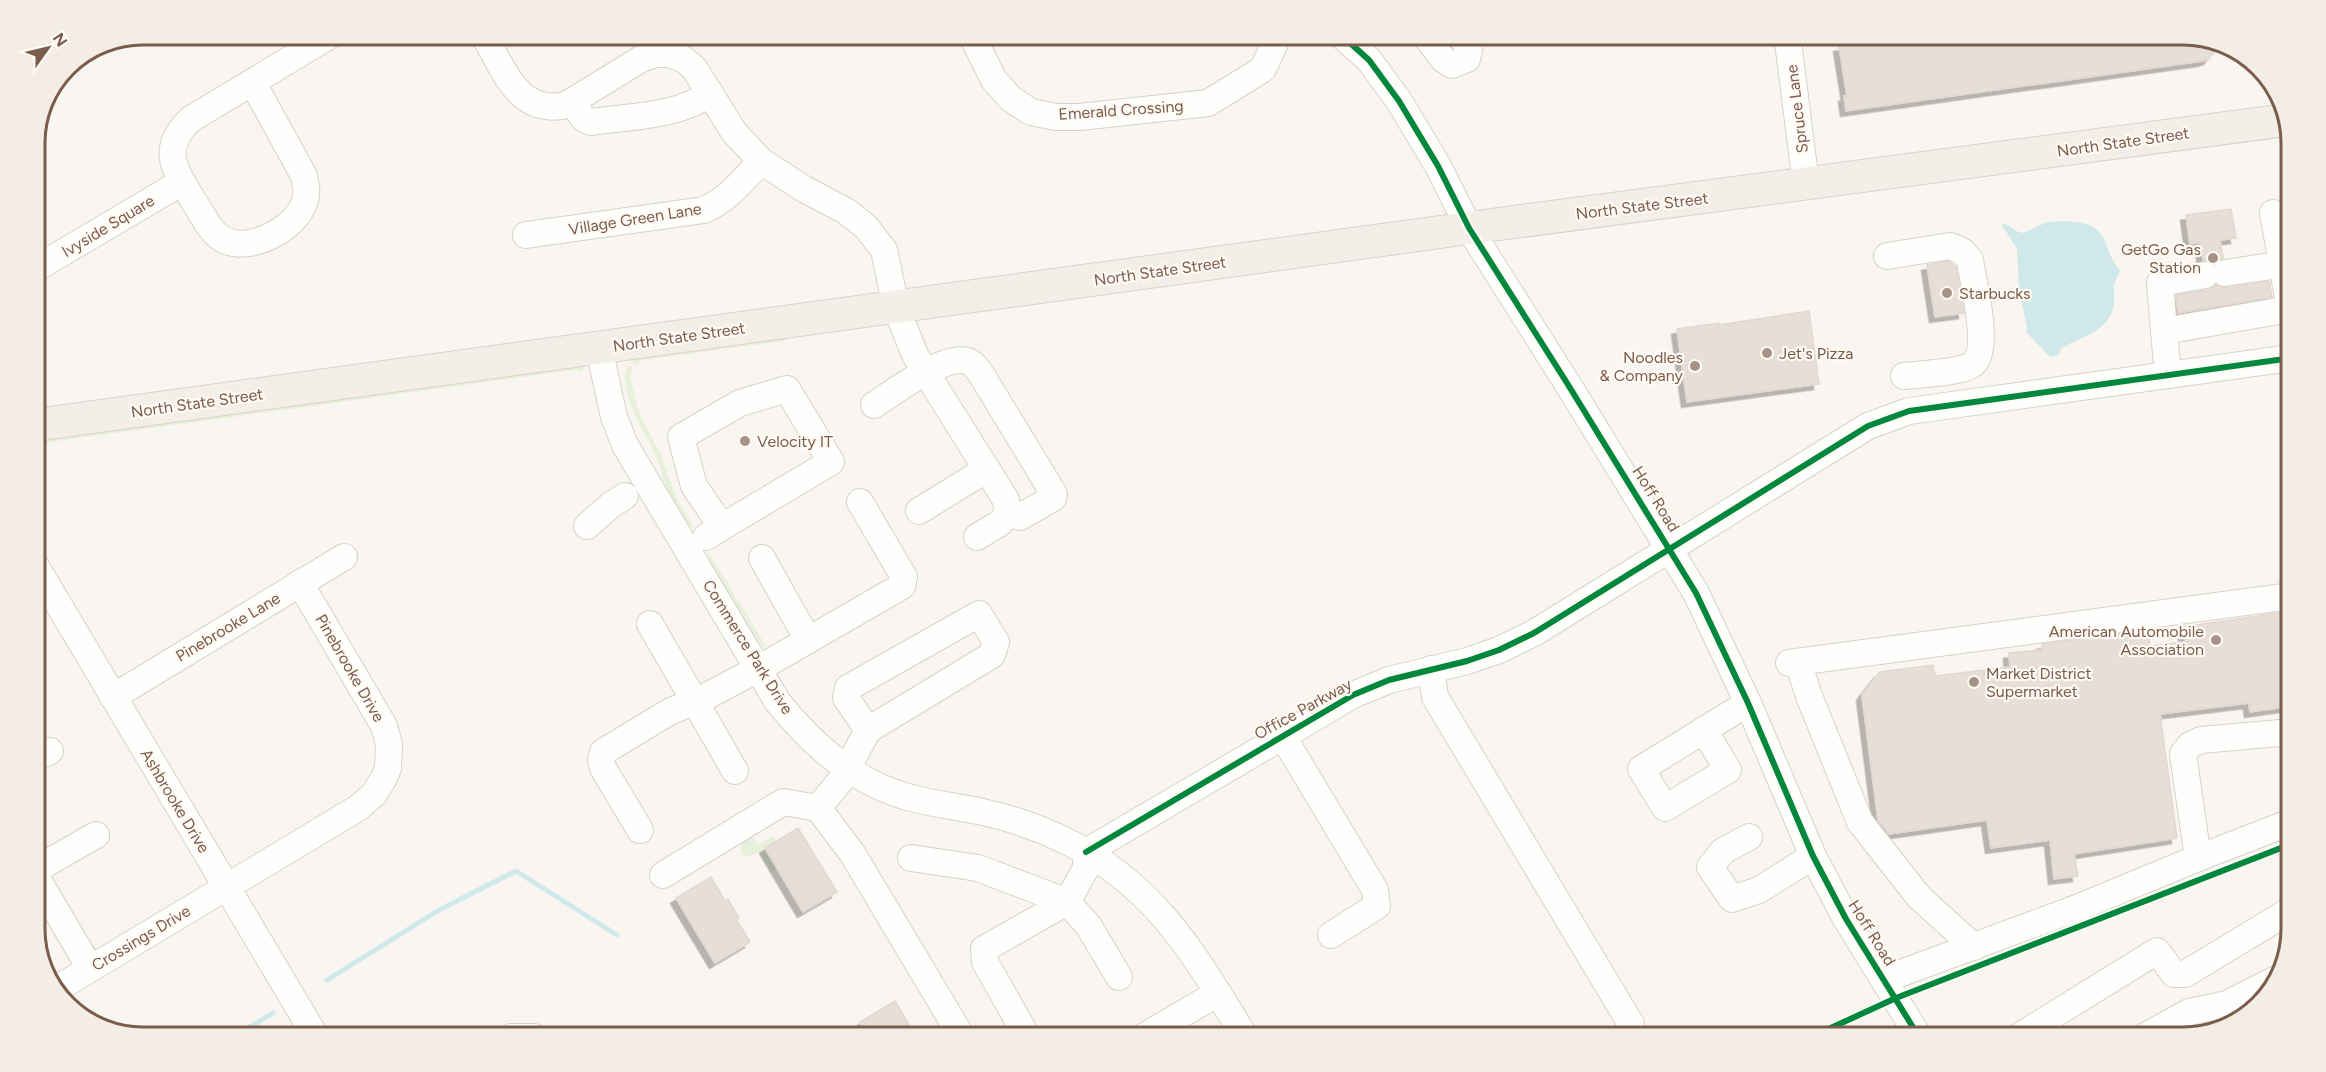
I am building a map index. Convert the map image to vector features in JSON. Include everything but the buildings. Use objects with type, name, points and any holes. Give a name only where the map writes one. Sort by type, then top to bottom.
[{"type":"main road","name":"North State Street","points":[[45,424],[1468,228],[2278,121]]},
{"type":"street","points":[[253,83],[304,176],[305,201],[300,213],[291,223],[260,242],[235,244],[223,239],[213,231],[182,182],[174,167],[172,153],[174,140],[180,129],[191,119],[314,45]]},
{"type":"street","points":[[489,45],[517,92],[540,107],[554,108],[572,102],[642,59],[655,54],[670,54],[683,58],[694,68],[734,132],[761,161],[804,189],[846,211],[866,227],[884,250],[896,307],[915,355],[1006,500],[1008,513],[1000,523],[977,537]]},
{"type":"street","name":"Emerald Crossing","points":[[976,45],[994,80],[1011,99],[1031,112],[1056,117],[1080,117],[1208,103],[1263,69],[1274,45]]},
{"type":"street","name":"Hoff Road","points":[[1352,45],[1369,60],[1399,101],[1438,166],[1468,228],[1696,593],[1748,703],[1813,856],[1846,919],[1885,979],[1912,1027]]},
{"type":"street","points":[[1432,45],[1443,59],[1452,65],[1467,59],[1469,50],[1466,45]]},
{"type":"street","name":"Spruce Lane","points":[[1788,45],[1806,184]]},
{"type":"street","points":[[572,102],[584,119],[591,122],[682,109],[698,103],[710,93]]},
{"type":"street","name":"Village Green Lane","points":[[526,235],[704,210],[719,203],[733,192],[761,161]]},
{"type":"street","name":"Ivyside Square","points":[[45,263],[182,182]]},
{"type":"street","points":[[2273,213],[2281,242]]},
{"type":"street","points":[[1887,255],[1950,246],[1962,251],[1970,260],[1982,340],[1979,354],[1972,364],[1962,368],[1904,376]]},
{"type":"street","points":[[2168,375],[2160,283],[2281,265]]},
{"type":"street","points":[[2163,332],[2281,312]]},
{"type":"street","name":"Commerce Park Drive","points":[[599,348],[614,417],[626,445],[638,489],[703,538],[758,669],[777,701],[799,728],[846,768],[883,788],[912,799],[986,813],[1025,824],[1063,839],[1117,873],[1152,903],[1179,934],[1238,1027]]},
{"type":"street","name":"Office Parkway","points":[[1086,852],[1353,695],[1389,680],[1467,662],[1534,633],[1868,426],[1910,411],[2281,359]]},
{"type":"street","points":[[874,405],[936,366],[965,360],[975,366],[1054,494],[1053,498],[1020,517],[1008,513]]},
{"type":"street","points":[[787,389],[831,462],[703,538],[694,486],[681,437],[740,403],[787,389]]},
{"type":"street","points":[[919,511],[987,470]]},
{"type":"street","points":[[587,526],[611,505],[638,489]]},
{"type":"street","points":[[640,830],[603,768],[601,760],[603,752],[669,712],[758,669],[898,589],[904,581],[904,577],[860,502]]},
{"type":"street","name":"Pinebrooke Lane","points":[[113,697],[344,557]]},
{"type":"street","points":[[762,558],[808,640]]},
{"type":"street","name":"Ashbrooke Drive","points":[[45,582],[310,1027]]},
{"type":"street","name":"Pinebrooke Drive","points":[[227,887],[358,808],[374,794],[388,768],[389,744],[384,726],[300,583]]},
{"type":"street","points":[[1974,947],[1919,897],[1860,822],[1794,663],[2281,597]]},
{"type":"street","points":[[818,808],[841,780],[868,730],[992,655],[996,642],[979,614],[848,688],[846,698],[868,730]]},
{"type":"street","points":[[650,624],[735,771]]},
{"type":"street","points":[[1431,669],[1435,697],[1631,1024]]},
{"type":"street","points":[[1704,730],[1748,703]]},
{"type":"street","points":[[2198,858],[2183,754],[2190,745],[2201,740],[2281,733]]},
{"type":"street","points":[[1282,735],[1375,890],[1377,906],[1331,935]]},
{"type":"street","points":[[663,875],[783,802],[818,808],[852,853],[955,1027]]},
{"type":"street","points":[[1885,979],[2077,908],[2281,826]]},
{"type":"street","points":[[45,864],[96,835]]},
{"type":"street","points":[[1749,837],[1723,851],[1710,867],[1732,899],[1760,890],[1813,856]]},
{"type":"street","points":[[1022,1027],[985,962],[984,949],[1067,902],[1086,868],[1086,852]]},
{"type":"street","points":[[911,858],[978,868],[1067,902],[1088,925],[1119,977]]},
{"type":"street","name":"Crossings Drive","points":[[63,985],[227,887]]},
{"type":"street","points":[[45,892],[90,968]]},
{"type":"street","points":[[2036,1027],[2157,951],[2174,974],[2185,974],[2281,917]]},
{"type":"street","points":[[2185,974],[2189,1012]]},
{"type":"street","points":[[2163,1027],[2189,1012],[2227,1004],[2263,986]]},
{"type":"street","points":[[1161,1027],[1218,993]]},
{"type":"green space","points":[[787,335],[785,341],[643,360],[635,365],[631,361],[636,358]]},
{"type":"green space","points":[[628,365],[632,367],[630,377],[639,413],[660,453],[676,497],[694,528],[687,524],[675,507],[656,456],[634,412],[626,387],[625,376]]},
{"type":"green space","points":[[584,366],[582,371],[574,370],[45,443],[45,439]]},
{"type":"green space","points":[[708,551],[766,648],[756,640],[709,561]]},
{"type":"green space","points":[[752,836],[758,845],[773,836],[776,841],[765,848],[777,868],[771,872],[759,851],[749,857],[743,855],[740,842]]},
{"type":"water","points":[[2047,222],[2080,223],[2098,230],[2120,271],[2114,285],[2113,309],[2104,324],[2091,334],[2061,349],[2059,355],[2050,357],[2026,332],[2019,289],[2017,249],[2002,225],[2004,223],[2023,233]]},
{"type":"waterway","points":[[327,980],[439,910],[516,871],[617,935]]},
{"type":"waterway","points":[[250,1027],[273,1013]]},
{"type":"cycle path","points":[[1352,45],[1369,60],[1399,101],[1438,166],[1469,228],[1696,593],[1748,703],[1813,856],[1846,919],[1913,1027]]},
{"type":"cycle path","points":[[1086,852],[1353,695],[1389,680],[1467,661],[1499,650],[1534,633],[1868,426],[1909,411],[2281,359]]},
{"type":"cycle path","points":[[1833,1027],[1896,998],[2281,848]]},
{"type":"place","name":"GetGo Gas Station","points":[[2213,258]]},
{"type":"place","name":"Starbucks","points":[[1947,293]]},
{"type":"place","name":"Jet's Pizza","points":[[1767,353]]},
{"type":"place","name":"Noodles & Company","points":[[1695,366]]},
{"type":"place","name":"Velocity IT","points":[[745,441]]},
{"type":"place","name":"American Automobile Association","points":[[2216,640]]},
{"type":"place","name":"Market District Supermarket","points":[[1974,682]]}]
